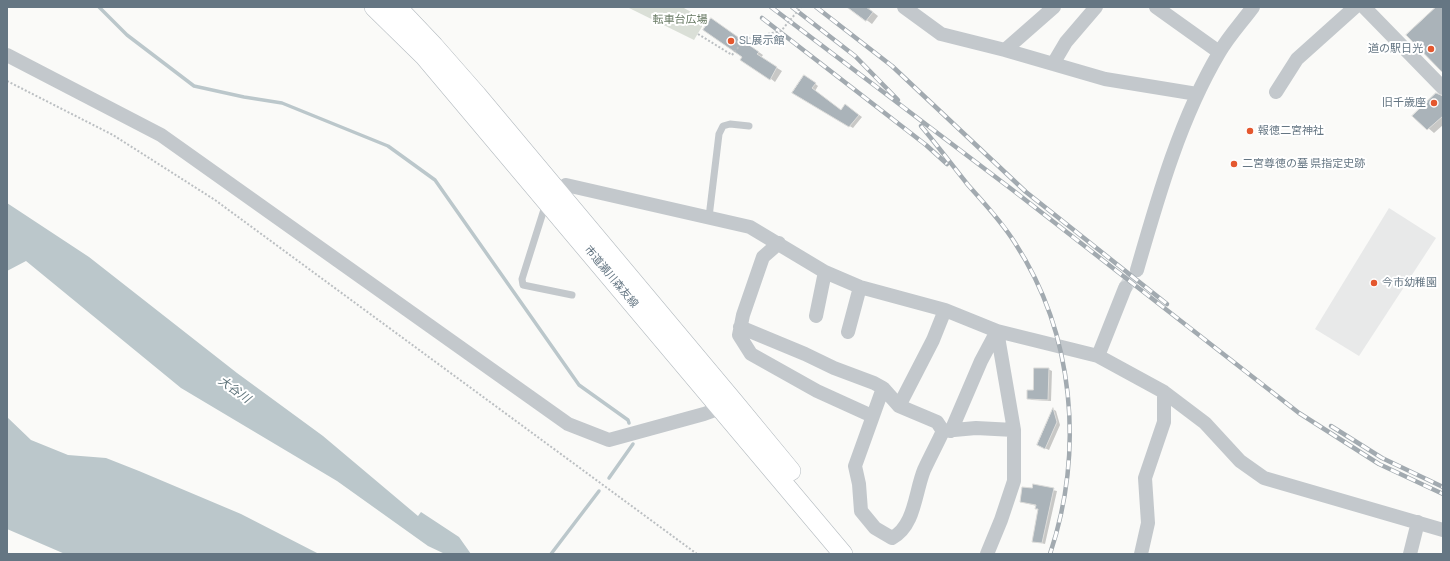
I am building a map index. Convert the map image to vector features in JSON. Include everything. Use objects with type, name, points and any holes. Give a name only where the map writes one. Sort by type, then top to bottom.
[{"type":"street","name":"市道瀬川森友線","points":[[374,7],[424,56],[552,196]]},
{"type":"street","name":"市道瀬川森友線","points":[[397,7],[434,46],[552,196],[728,405],[858,554]]},
{"type":"street","points":[[904,7],[940,34],[1005,50],[1104,79],[1197,94]]},
{"type":"street","points":[[1005,50],[1054,7]]},
{"type":"street","points":[[1053,64],[1066,42],[1096,7]]},
{"type":"street","points":[[1156,7],[1219,52]]},
{"type":"street","points":[[1137,270],[1160,190],[1197,94],[1219,52],[1254,7]]},
{"type":"street","points":[[1276,92],[1297,59],[1355,7]]},
{"type":"street","points":[[1364,7],[1443,88]]},
{"type":"street","points":[[7,55],[161,135],[568,424],[609,440],[728,405]]},
{"type":"street","points":[[552,196],[566,184],[750,227],[824,272],[860,287],[945,310],[997,331],[1098,356],[1164,392],[1205,423],[1240,461],[1264,478],[1380,513],[1418,522],[1443,530]]},
{"type":"street","points":[[779,244],[763,257],[743,315],[739,335],[752,354],[817,391],[872,416]]},
{"type":"street","points":[[816,316],[824,272]]},
{"type":"street","points":[[848,332],[860,287]]},
{"type":"street","points":[[1098,356],[1125,288]]},
{"type":"street","points":[[899,406],[933,340],[945,310]]},
{"type":"street","points":[[740,327],[805,354],[834,368],[874,383],[883,388],[899,406],[937,422],[947,431],[976,428],[1014,430]]},
{"type":"street","points":[[883,388],[855,466],[859,484],[861,511],[876,528],[892,538],[900,533],[910,516],[924,471],[947,431],[997,331]]},
{"type":"street","points":[[987,554],[1001,520],[1014,481],[1014,430],[997,331]]},
{"type":"street","points":[[1140,554],[1148,523],[1145,478],[1164,422],[1164,392]]},
{"type":"street","name":"市道瀬川森友線","points":[[728,405],[843,554]]},
{"type":"street","points":[[1410,554],[1418,522]]},
{"type":"lane","points":[[709,217],[719,134],[723,126],[730,124],[749,126]]},
{"type":"lane","points":[[552,196],[522,279],[523,285],[572,295]]},
{"type":"path","points":[[698,34],[732,55],[745,39],[781,31],[801,7]]},
{"type":"path","points":[[7,81],[113,135],[215,200],[697,554]]},
{"type":"shaded area","name":"今市幼稚園","points":[[1389,208],[1436,238],[1359,356],[1315,329]]},
{"type":"green space","name":"転車台広場","points":[[627,7],[682,7],[706,20],[694,40]]},
{"type":"water","name":"大谷川","points":[[7,203],[89,257],[237,373],[323,436],[418,516],[421,512],[459,537],[471,554],[445,554],[428,546],[337,481],[181,388],[26,261],[7,271]]},
{"type":"water","points":[[7,417],[31,440],[68,455],[106,458],[139,471],[241,514],[319,554],[65,554],[7,529]]},
{"type":"building","points":[[847,7],[866,7],[873,12],[866,21]]},
{"type":"building","name":"道の駅日光","points":[[1436,7],[1443,7],[1443,73],[1406,35]]},
{"type":"building","name":"SL展示館","points":[[711,18],[759,52],[757,54],[777,67],[770,80],[740,60],[742,57],[703,30]]},
{"type":"building","points":[[804,75],[816,83],[812,88],[841,110],[845,104],[859,115],[849,127],[792,93]]},
{"type":"building","name":"旧千歳座","points":[[1436,93],[1443,96],[1443,116],[1427,130],[1412,116]]},
{"type":"building","points":[[1034,368],[1049,368],[1048,400],[1027,399],[1027,390],[1033,390]]},
{"type":"building","points":[[1053,408],[1057,422],[1045,449],[1037,445]]},
{"type":"building","points":[[1033,484],[1054,488],[1042,543],[1032,542],[1038,509],[1035,509],[1036,505],[1020,502],[1022,487],[1032,488]]},
{"type":"waterway","points":[[99,7],[127,35],[194,86],[244,97],[282,103],[388,146],[435,180],[579,385],[628,420],[629,423]]},
{"type":"waterway","points":[[609,478],[633,444]]},
{"type":"waterway","points":[[551,554],[599,491]]},
{"type":"tunnel","points":[[1125,288],[1137,270]]},
{"type":"railway","points":[[771,7],[1014,191],[1299,413],[1379,464],[1443,494]]},
{"type":"railway","points":[[792,7],[855,56],[898,100]]},
{"type":"railway","points":[[816,7],[892,66],[1026,192],[1167,304]]},
{"type":"railway","points":[[762,18],[926,145],[947,164]]},
{"type":"railway","points":[[921,126],[1010,235],[1035,279],[1051,316],[1061,355],[1068,395],[1070,435],[1067,475],[1061,515],[1050,554]]},
{"type":"railway","points":[[1331,426],[1382,458],[1443,487]]},
{"type":"place","name":"SL展示館","points":[[731,41]]},
{"type":"place","name":"道の駅日光","points":[[1431,49]]},
{"type":"place","name":"旧千歳座","points":[[1434,103]]},
{"type":"place","name":"報徳二宮神社","points":[[1250,131]]},
{"type":"place","name":"二宮尊徳の墓 県指定史跡","points":[[1234,164]]},
{"type":"place","name":"今市幼稚園","points":[[1374,283]]}]
